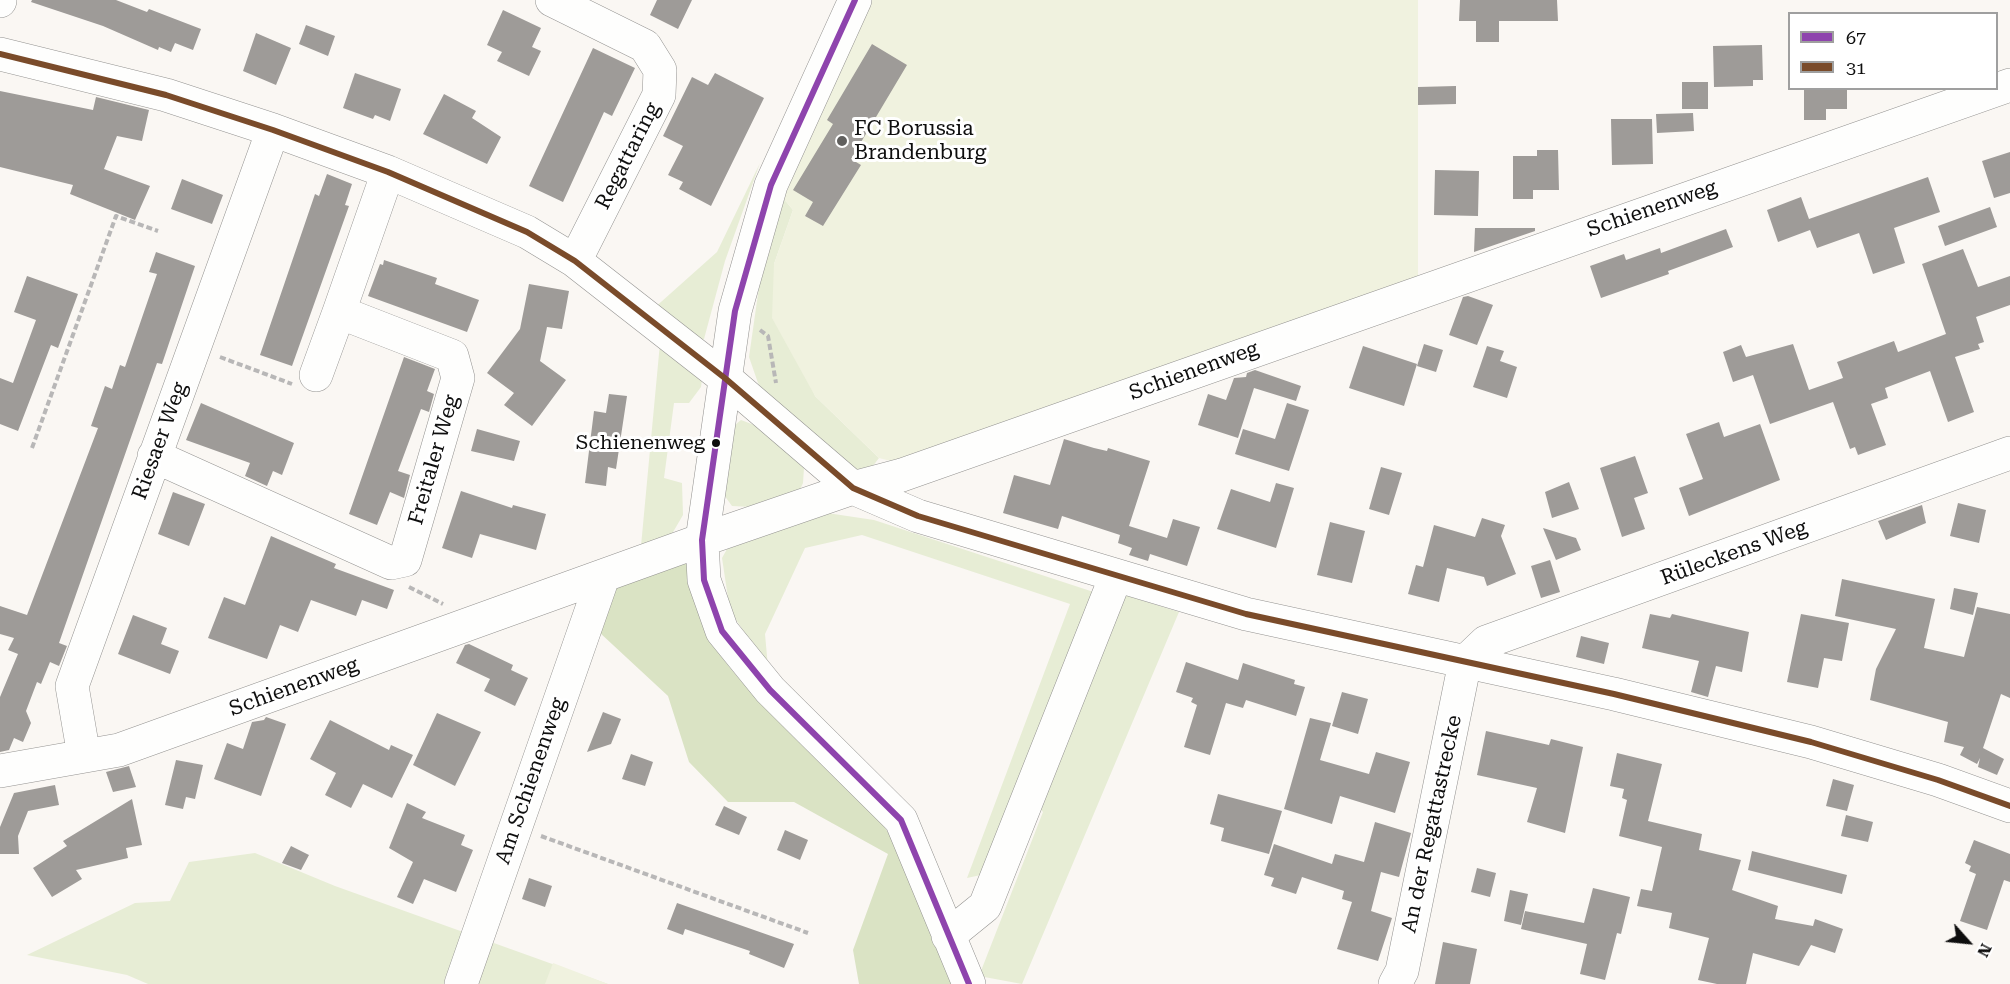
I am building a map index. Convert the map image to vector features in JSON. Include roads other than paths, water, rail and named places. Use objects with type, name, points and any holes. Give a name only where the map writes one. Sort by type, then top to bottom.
[{"type":"street","name":"Regattaring","points":[[552,0],[645,46],[660,70],[659,95],[575,261]]},
{"type":"street","points":[[855,0],[771,185],[735,311],[702,540],[704,580],[722,632],[770,690],[901,820],[927,878],[948,936],[969,984]]},
{"type":"street","points":[[0,54],[166,95],[273,130],[388,172],[527,232],[575,261],[726,379],[853,488],[918,516],[1246,614],[1625,696],[1811,742],[1938,780],[2010,806]]},
{"type":"street","name":"Schienenweg","points":[[0,771],[119,750],[702,540],[853,488],[902,475],[1996,90]]},
{"type":"street","name":"Riesaer Weg","points":[[84,756],[72,686],[273,130]]},
{"type":"street","points":[[316,375],[388,172]]},
{"type":"street","name":"Freitaler Weg","points":[[154,456],[391,563],[405,560],[458,378],[452,356],[339,312]]},
{"type":"street","name":"Rüleckens Weg","points":[[1465,662],[1486,642],[2010,453]]},
{"type":"street","points":[[948,936],[985,906],[1116,576]]},
{"type":"street","name":"Am Schienenweg","points":[[461,984],[603,577]]},
{"type":"street","name":"An der Regattastrecke","points":[[1395,984],[1402,971],[1465,662]]},
{"type":"place","name":"FC Borussia Brandenburg","points":[[842,141]]},
{"type":"place","name":"Schienenweg","points":[[716,443]]}]
